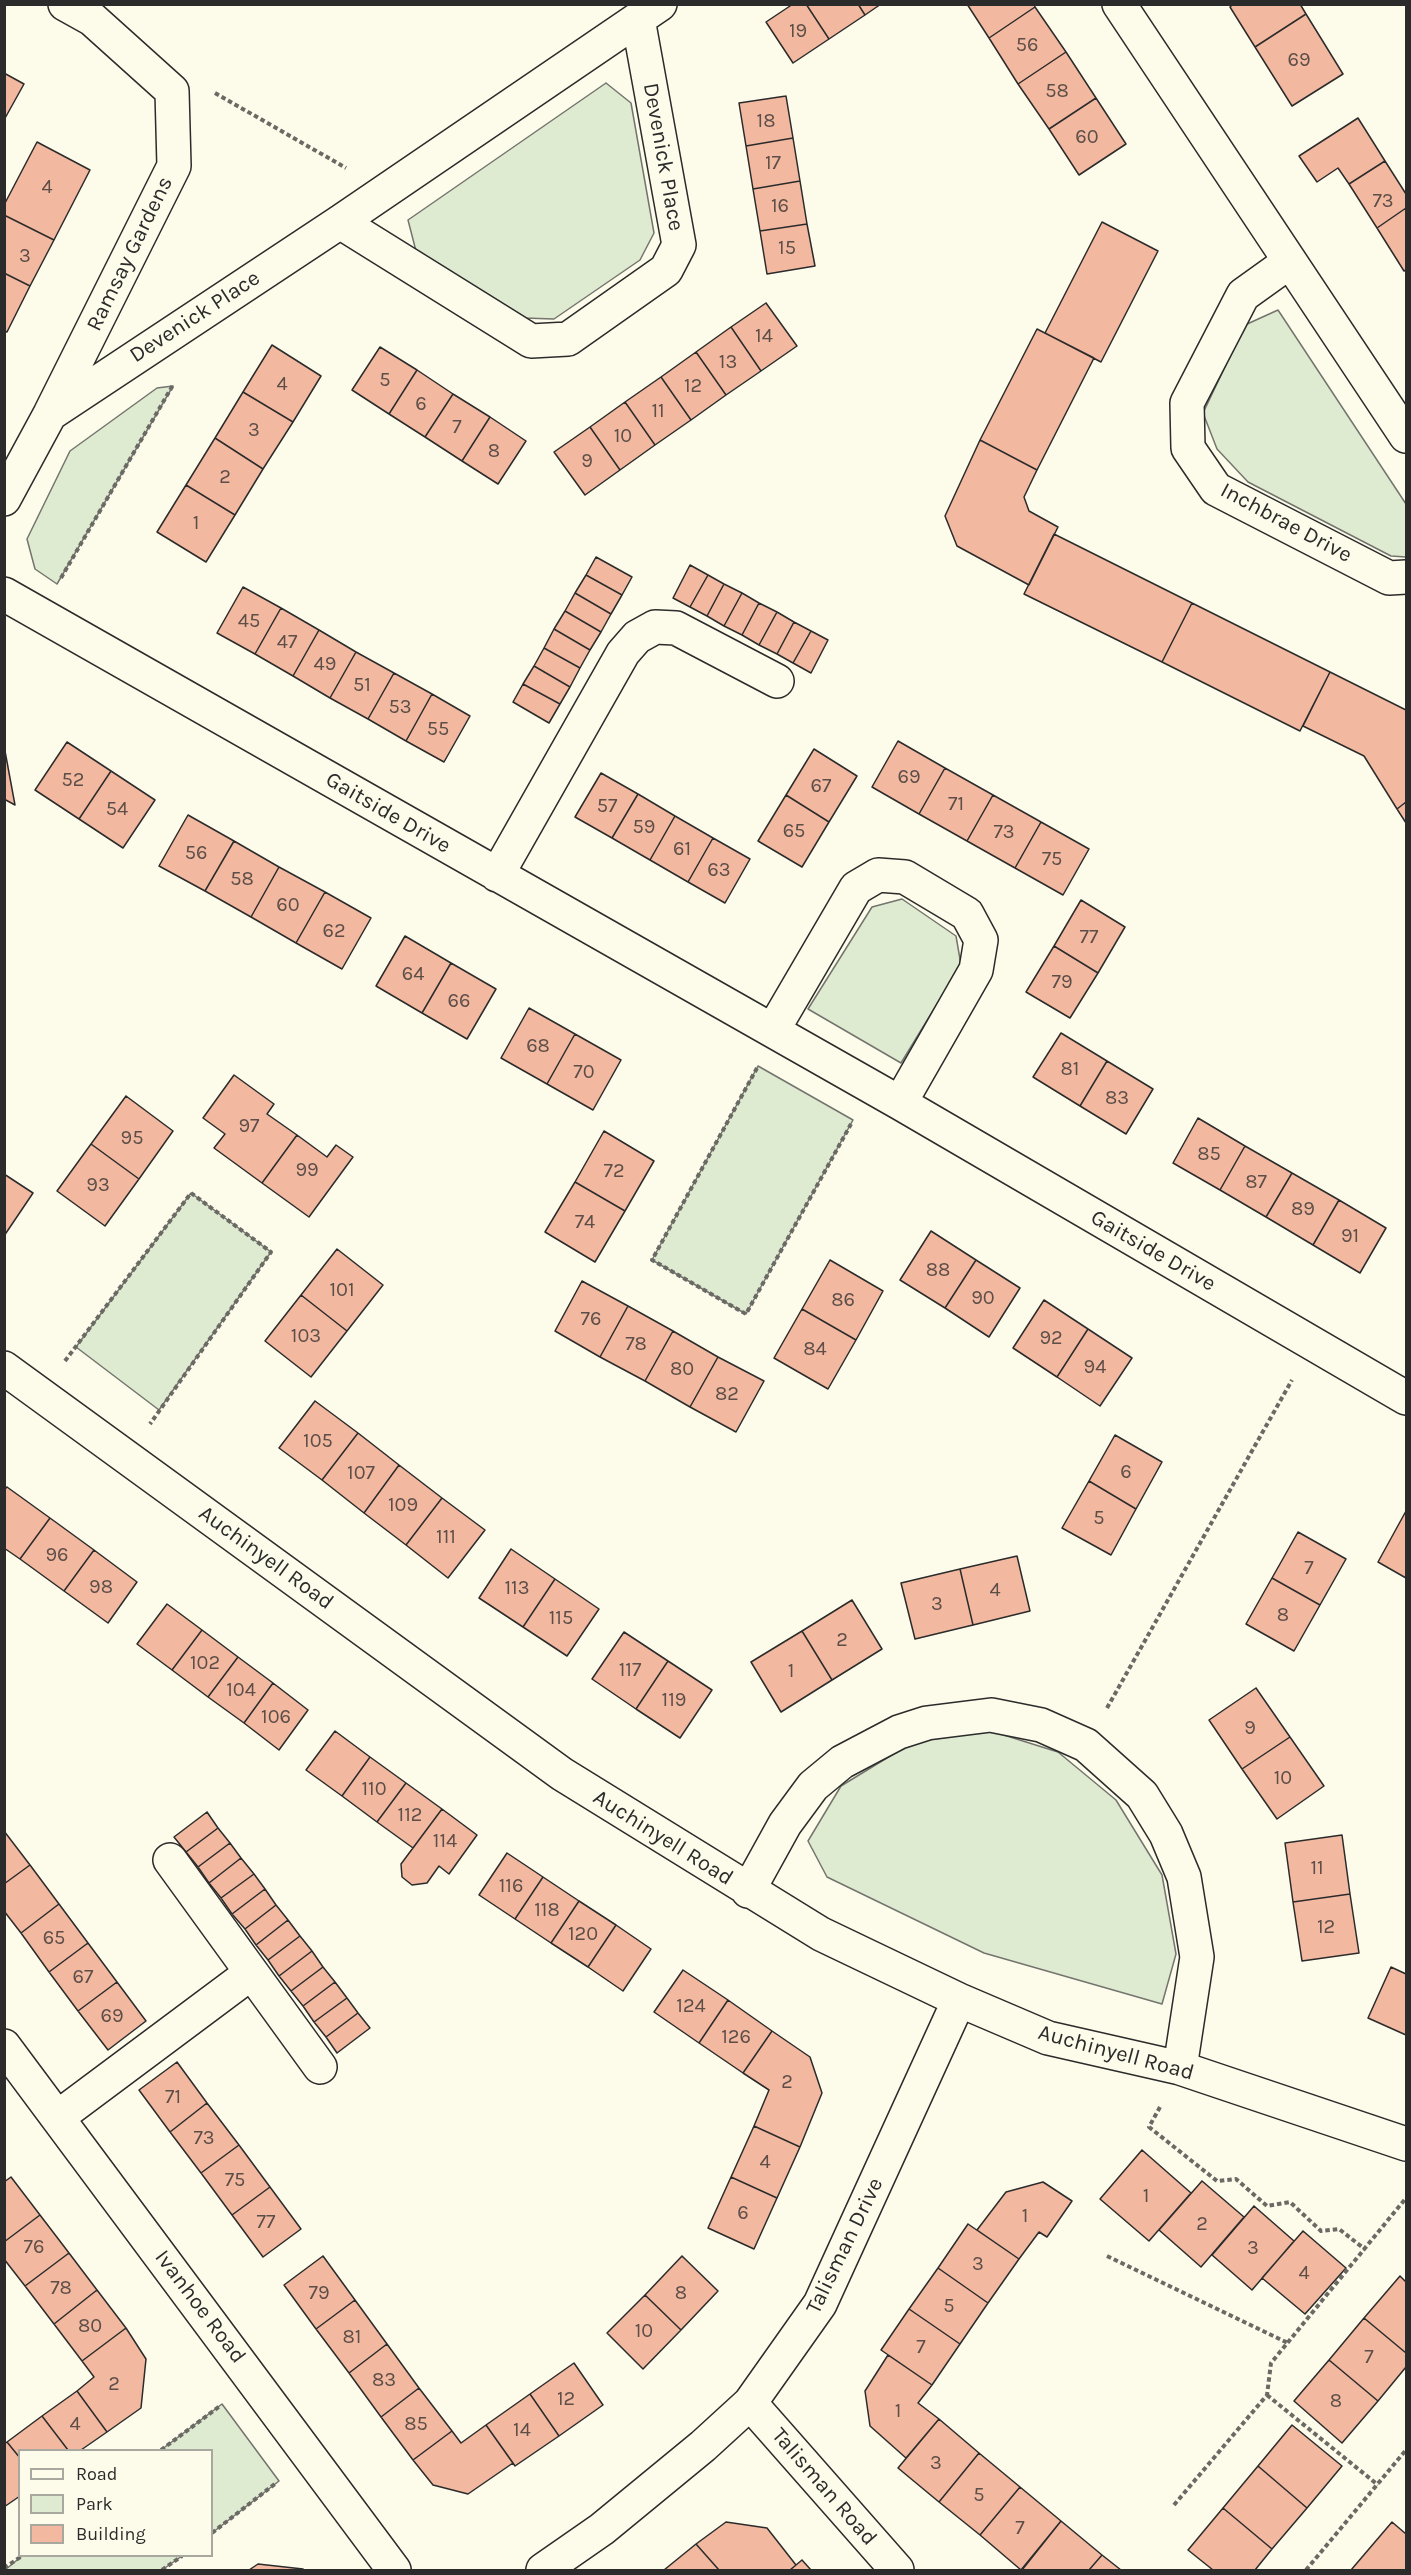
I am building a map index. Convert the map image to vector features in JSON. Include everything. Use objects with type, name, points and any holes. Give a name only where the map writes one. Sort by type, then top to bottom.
[{"type":"street","points":[[65,4],[92,19],[172,91]]},
{"type":"street","points":[[1119,4],[1407,436]]},
{"type":"street","name":"Devenick Place","points":[[50,414],[340,222],[649,12],[679,245],[666,270],[568,339],[531,341],[340,222]]},
{"type":"street","name":"Ramsay Gardens","points":[[4,499],[50,414],[174,166],[172,91]]},
{"type":"street","name":"Inchbrae Drive","points":[[1290,262],[1243,295],[1187,403],[1188,448],[1216,489],[1389,578],[1407,577]]},
{"type":"street","name":"Gaitside Drive","points":[[4,594],[773,1030],[1407,1398]]},
{"type":"street","points":[[497,875],[623,653],[637,637],[655,627],[676,628],[777,681]]},
{"type":"street","points":[[773,1030],[856,888],[878,875],[905,877],[968,914],[981,940],[976,970],[900,1103]]},
{"type":"street","name":"Auchinyell Road","points":[[4,1368],[562,1774],[821,1934],[959,2000],[1048,2038],[1180,2068],[1407,2144]]},
{"type":"street","points":[[748,1891],[785,1824],[813,1786],[842,1762],[899,1732],[927,1723],[991,1715],[1041,1725],[1086,1745],[1142,1795],[1166,1834],[1184,1877],[1197,1957],[1180,2068]]},
{"type":"street","points":[[170,1860],[320,2067]]},
{"type":"street","points":[[58,2117],[251,1973]]},
{"type":"street","name":"Talisman Drive","points":[[543,2571],[602,2529],[703,2446],[750,2403],[820,2304],[959,2000]]},
{"type":"street","name":"Ivanhoe Road","points":[[4,2046],[394,2571]]},
{"type":"street","name":"Talisman Road","points":[[750,2403],[897,2571]]},
{"type":"path","points":[[172,91],[204,87],[386,190]]},
{"type":"path","points":[[39,614],[173,386],[161,339]]},
{"type":"path","points":[[773,1030],[758,1066],[652,1260],[746,1314],[872,1087]]},
{"type":"path","points":[[41,1393],[191,1193],[272,1252],[126,1457]]},
{"type":"path","points":[[1086,1745],[1312,1344]]},
{"type":"path","points":[[1180,2068],[1149,2127],[1217,2181],[1236,2179],[1267,2206],[1290,2202],[1321,2231],[1339,2229],[1366,2250]]},
{"type":"path","points":[[1174,2505],[1267,2395],[1271,2364],[1407,2198]]},
{"type":"path","points":[[1107,2256],[1288,2343]]},
{"type":"path","points":[[163,2449],[254,2380]]},
{"type":"path","points":[[1267,2395],[1378,2485]]},
{"type":"path","points":[[1306,2571],[1407,2450]]},
{"type":"path","points":[[213,2532],[310,2458]]},
{"type":"path","points":[[4,2568],[20,2557]]},
{"type":"path","points":[[162,2571],[181,2557]]},
{"type":"green space","points":[[606,83],[631,103],[654,233],[640,260],[554,319],[524,318],[416,251],[408,220]]},
{"type":"green space","points":[[1278,310],[1406,504],[1406,557],[1391,556],[1248,482],[1217,449],[1203,413],[1245,325]]},
{"type":"green space","points":[[173,386],[57,584],[35,569],[27,539],[70,451],[157,388]]},
{"type":"green space","points":[[902,899],[956,936],[961,965],[901,1063],[808,1009],[872,907]]},
{"type":"green space","points":[[758,1066],[853,1120],[746,1314],[652,1260]]},
{"type":"green space","points":[[191,1193],[271,1252],[159,1410],[76,1347]]},
{"type":"green space","points":[[991,1731],[1058,1752],[1116,1800],[1162,1875],[1176,1954],[1162,2004],[984,1953],[827,1877],[808,1841],[841,1786],[913,1742]]},
{"type":"green space","points":[[222,2404],[279,2481],[213,2532],[213,2449],[162,2449]]},
{"type":"green space","points":[[21,2557],[181,2557],[162,2570],[5,2570]]},
{"type":"building","points":[[793,4],[806,4],[829,39],[793,63],[766,22]]},
{"type":"building","points":[[806,4],[858,4],[865,15],[829,39]]},
{"type":"building","points":[[858,4],[881,4],[865,15]]},
{"type":"building","points":[[967,4],[1034,4],[1035,7],[989,38]]},
{"type":"building","points":[[1233,4],[1300,4],[1306,14],[1255,47],[1230,7]]},
{"type":"building","points":[[1035,7],[1066,52],[1018,84],[989,38]]},
{"type":"building","points":[[1306,14],[1343,74],[1292,106],[1255,47]]},
{"type":"building","points":[[1066,52],[1096,98],[1049,129],[1018,84]]},
{"type":"building","points":[[4,73],[24,84],[4,120]]},
{"type":"building","points":[[786,96],[793,138],[746,146],[739,103]]},
{"type":"building","points":[[1096,98],[1126,144],[1079,175],[1049,129]]},
{"type":"building","points":[[1358,118],[1385,161],[1349,184],[1338,168],[1317,182],[1299,156]]},
{"type":"building","points":[[793,138],[800,181],[753,189],[746,146]]},
{"type":"building","points":[[37,142],[90,170],[54,240],[4,215],[4,205]]},
{"type":"building","points":[[1385,161],[1406,194],[1406,208],[1377,228],[1349,184]]},
{"type":"building","points":[[800,181],[807,224],[760,231],[753,189]]},
{"type":"building","points":[[1406,208],[1406,270],[1404,271],[1377,228]]},
{"type":"building","points":[[4,215],[54,240],[30,286],[4,273]]},
{"type":"building","points":[[1102,222],[1158,251],[1101,362],[1045,333]]},
{"type":"building","points":[[807,224],[815,266],[767,274],[760,231]]},
{"type":"building","points":[[4,273],[30,286],[7,332],[4,331]]},
{"type":"building","points":[[766,303],[797,346],[761,371],[731,327]]},
{"type":"building","points":[[731,327],[761,371],[726,395],[696,352]]},
{"type":"building","points":[[1037,329],[1094,358],[1037,470],[980,440]]},
{"type":"building","points":[[272,345],[321,376],[293,422],[243,392]]},
{"type":"building","points":[[380,347],[417,370],[389,414],[352,390]]},
{"type":"building","points":[[696,352],[726,395],[691,420],[661,377]]},
{"type":"building","points":[[417,370],[453,394],[425,437],[389,414]]},
{"type":"building","points":[[661,377],[691,420],[655,445],[625,402]]},
{"type":"building","points":[[243,392],[293,422],[263,469],[215,438]]},
{"type":"building","points":[[453,394],[490,417],[462,461],[425,437]]},
{"type":"building","points":[[625,402],[655,445],[620,470],[590,427]]},
{"type":"building","points":[[490,417],[526,441],[498,484],[462,461]]},
{"type":"building","points":[[590,427],[620,470],[585,495],[554,452]]},
{"type":"building","points":[[215,438],[263,469],[235,515],[186,485]]},
{"type":"building","points":[[980,440],[1037,470],[1024,497],[1029,511],[1058,527],[1029,585],[957,546],[945,516]]},
{"type":"building","points":[[186,485],[235,515],[206,562],[157,532]]},
{"type":"building","points":[[1054,534],[1192,603],[1162,662],[1024,594]]},
{"type":"building","points":[[596,557],[632,577],[622,595],[586,575]]},
{"type":"building","points":[[690,565],[708,575],[690,607],[673,598]]},
{"type":"building","points":[[586,575],[622,595],[611,614],[575,593]]},
{"type":"building","points":[[708,575],[724,584],[707,616],[690,607]]},
{"type":"building","points":[[724,584],[742,593],[724,626],[707,616]]},
{"type":"building","points":[[243,587],[281,608],[255,654],[217,633]]},
{"type":"building","points":[[575,593],[611,614],[601,632],[565,611]]},
{"type":"building","points":[[742,593],[759,603],[742,635],[724,626]]},
{"type":"building","points":[[759,603],[777,612],[759,645],[742,635]]},
{"type":"building","points":[[1192,603],[1330,672],[1300,731],[1162,662]]},
{"type":"building","points":[[281,608],[319,630],[293,676],[255,654]]},
{"type":"building","points":[[565,611],[601,632],[590,650],[554,629]]},
{"type":"building","points":[[777,612],[794,622],[777,654],[759,645]]},
{"type":"building","points":[[794,622],[811,631],[793,663],[777,654]]},
{"type":"building","points":[[554,629],[590,650],[580,668],[544,648]]},
{"type":"building","points":[[319,630],[356,652],[330,698],[293,676]]},
{"type":"building","points":[[811,631],[828,640],[811,673],[793,663]]},
{"type":"building","points":[[544,648],[580,668],[570,687],[534,666]]},
{"type":"building","points":[[356,652],[394,673],[368,719],[330,698]]},
{"type":"building","points":[[534,666],[570,687],[560,704],[523,684]]},
{"type":"building","points":[[1330,672],[1406,710],[1406,802],[1397,809],[1364,756],[1303,726]]},
{"type":"building","points":[[394,673],[432,694],[406,741],[368,719]]},
{"type":"building","points":[[523,684],[560,704],[549,723],[513,702]]},
{"type":"building","points":[[432,694],[470,716],[444,762],[406,741]]},
{"type":"building","points":[[898,741],[945,768],[919,814],[872,787]]},
{"type":"building","points":[[67,742],[111,771],[79,819],[35,790]]},
{"type":"building","points":[[814,749],[857,776],[829,822],[786,795]]},
{"type":"building","points":[[5,751],[15,805],[4,799]]},
{"type":"building","points":[[945,768],[993,795],[967,841],[919,814]]},
{"type":"building","points":[[111,771],[155,800],[123,848],[79,819]]},
{"type":"building","points":[[601,773],[638,794],[612,838],[575,817]]},
{"type":"building","points":[[638,794],[675,816],[650,860],[612,838]]},
{"type":"building","points":[[786,795],[829,822],[802,867],[758,841]]},
{"type":"building","points":[[993,795],[1041,822],[1015,868],[967,841]]},
{"type":"building","points":[[1406,802],[1406,823],[1397,809]]},
{"type":"building","points":[[188,815],[234,841],[205,891],[159,866]]},
{"type":"building","points":[[675,816],[713,838],[688,882],[650,860]]},
{"type":"building","points":[[1041,822],[1089,849],[1063,895],[1015,868]]},
{"type":"building","points":[[713,838],[750,859],[725,903],[688,882]]},
{"type":"building","points":[[234,841],[279,867],[251,917],[205,891]]},
{"type":"building","points":[[279,867],[325,892],[296,943],[251,917]]},
{"type":"building","points":[[325,892],[371,918],[342,969],[296,943]]},
{"type":"building","points":[[1081,900],[1125,927],[1098,973],[1054,946]]},
{"type":"building","points":[[405,936],[451,963],[422,1013],[376,986]]},
{"type":"building","points":[[1054,946],[1098,973],[1070,1018],[1026,992]]},
{"type":"building","points":[[451,963],[496,989],[467,1039],[422,1013]]},
{"type":"building","points":[[529,1008],[575,1034],[547,1084],[501,1058]]},
{"type":"building","points":[[1061,1033],[1107,1061],[1080,1106],[1033,1077]]},
{"type":"building","points":[[575,1034],[621,1060],[593,1110],[547,1084]]},
{"type":"building","points":[[1107,1061],[1153,1089],[1126,1134],[1080,1106]]},
{"type":"building","points":[[234,1075],[274,1104],[267,1114],[297,1135],[262,1183],[214,1148],[225,1134],[203,1118]]},
{"type":"building","points":[[126,1096],[173,1131],[139,1179],[91,1144]]},
{"type":"building","points":[[1198,1118],[1245,1146],[1220,1190],[1173,1163]]},
{"type":"building","points":[[604,1131],[654,1161],[625,1211],[575,1182]]},
{"type":"building","points":[[297,1135],[327,1157],[336,1145],[353,1157],[309,1217],[262,1183]]},
{"type":"building","points":[[91,1144],[139,1179],[105,1226],[57,1191]]},
{"type":"building","points":[[1245,1146],[1292,1173],[1266,1217],[1220,1190]]},
{"type":"building","points":[[1292,1173],[1339,1200],[1313,1245],[1266,1217]]},
{"type":"building","points":[[4,1174],[33,1193],[4,1236]]},
{"type":"building","points":[[575,1182],[625,1211],[595,1262],[545,1232]]},
{"type":"building","points":[[1339,1200],[1386,1228],[1360,1273],[1313,1245]]},
{"type":"building","points":[[931,1231],[976,1260],[945,1308],[900,1280]]},
{"type":"building","points":[[337,1249],[383,1285],[347,1331],[301,1295]]},
{"type":"building","points":[[830,1260],[883,1291],[856,1340],[802,1309]]},
{"type":"building","points":[[976,1260],[1020,1288],[989,1337],[945,1308]]},
{"type":"building","points":[[582,1281],[628,1306],[600,1357],[555,1331]]},
{"type":"building","points":[[301,1295],[347,1331],[311,1377],[265,1341]]},
{"type":"building","points":[[1044,1300],[1088,1329],[1057,1377],[1013,1348]]},
{"type":"building","points":[[628,1306],[673,1331],[645,1381],[600,1357]]},
{"type":"building","points":[[802,1309],[856,1340],[828,1389],[774,1358]]},
{"type":"building","points":[[1088,1329],[1132,1358],[1100,1406],[1057,1377]]},
{"type":"building","points":[[673,1331],[718,1357],[690,1407],[645,1381]]},
{"type":"building","points":[[718,1357],[764,1381],[736,1432],[690,1407]]},
{"type":"building","points":[[315,1401],[358,1433],[322,1480],[279,1448]]},
{"type":"building","points":[[358,1433],[399,1465],[364,1513],[322,1480]]},
{"type":"building","points":[[1115,1435],[1162,1462],[1136,1509],[1089,1481]]},
{"type":"building","points":[[399,1465],[442,1498],[406,1545],[364,1513]]},
{"type":"building","points":[[1089,1481],[1136,1509],[1111,1555],[1062,1528]]},
{"type":"building","points":[[7,1487],[50,1518],[20,1559],[4,1548],[4,1490]]},
{"type":"building","points":[[442,1498],[485,1530],[448,1578],[406,1545]]},
{"type":"building","points":[[1406,1511],[1406,1578],[1378,1562]]},
{"type":"building","points":[[50,1518],[94,1550],[64,1591],[20,1559]]},
{"type":"building","points":[[1298,1532],[1346,1559],[1320,1605],[1272,1578]]},
{"type":"building","points":[[511,1549],[555,1579],[523,1627],[479,1598]]},
{"type":"building","points":[[94,1550],[137,1582],[108,1623],[64,1591]]},
{"type":"building","points":[[1017,1556],[1030,1611],[973,1625],[960,1569]]},
{"type":"building","points":[[960,1569],[973,1625],[915,1639],[901,1583]]},
{"type":"building","points":[[1272,1578],[1320,1605],[1294,1651],[1246,1624]]},
{"type":"building","points":[[555,1579],[599,1609],[567,1656],[523,1627]]},
{"type":"building","points":[[852,1600],[882,1649],[832,1680],[802,1631]]},
{"type":"building","points":[[167,1604],[202,1630],[172,1670],[137,1644]]},
{"type":"building","points":[[202,1630],[238,1657],[208,1697],[172,1670]]},
{"type":"building","points":[[802,1631],[832,1680],[781,1712],[751,1662]]},
{"type":"building","points":[[624,1632],[668,1661],[636,1709],[592,1679]]},
{"type":"building","points":[[238,1657],[273,1683],[244,1723],[208,1697]]},
{"type":"building","points":[[668,1661],[712,1690],[680,1738],[636,1709]]},
{"type":"building","points":[[273,1683],[308,1710],[279,1750],[244,1723]]},
{"type":"building","points":[[1256,1688],[1290,1737],[1242,1769],[1209,1720]]},
{"type":"building","points":[[335,1731],[370,1757],[342,1796],[306,1770]]},
{"type":"building","points":[[1290,1737],[1324,1786],[1277,1819],[1242,1769]]},
{"type":"building","points":[[370,1757],[406,1783],[377,1822],[342,1796]]},
{"type":"building","points":[[406,1783],[442,1809],[413,1848],[377,1822]]},
{"type":"building","points":[[442,1809],[477,1835],[449,1874],[439,1866],[427,1883],[412,1885],[402,1877],[401,1864]]},
{"type":"building","points":[[207,1812],[218,1828],[186,1852],[174,1837]]},
{"type":"building","points":[[218,1828],[230,1843],[198,1867],[186,1852]]},
{"type":"building","points":[[4,1831],[30,1865],[4,1884]]},
{"type":"building","points":[[1342,1835],[1350,1894],[1293,1902],[1285,1843]]},
{"type":"building","points":[[230,1843],[241,1858],[209,1883],[198,1867]]},
{"type":"building","points":[[507,1853],[543,1877],[515,1919],[479,1895]]},
{"type":"building","points":[[241,1858],[254,1874],[221,1898],[209,1883]]},
{"type":"building","points":[[30,1865],[59,1904],[21,1933],[4,1911],[4,1884]]},
{"type":"building","points":[[254,1874],[265,1889],[232,1914],[221,1898]]},
{"type":"building","points":[[543,1877],[579,1901],[551,1943],[515,1919]]},
{"type":"building","points":[[265,1889],[276,1905],[245,1929],[232,1914]]},
{"type":"building","points":[[1350,1894],[1359,1953],[1302,1961],[1293,1902]]},
{"type":"building","points":[[579,1901],[616,1925],[588,1967],[551,1943]]},
{"type":"building","points":[[59,1904],[88,1943],[49,1972],[21,1933]]},
{"type":"building","points":[[276,1905],[288,1920],[256,1945],[245,1929]]},
{"type":"building","points":[[288,1920],[300,1936],[268,1960],[256,1945]]},
{"type":"building","points":[[616,1925],[651,1949],[623,1991],[588,1967]]},
{"type":"building","points":[[300,1936],[312,1951],[279,1976],[268,1960]]},
{"type":"building","points":[[88,1943],[117,1982],[78,2011],[49,1972]]},
{"type":"building","points":[[312,1951],[323,1967],[291,1991],[279,1976]]},
{"type":"building","points":[[323,1967],[335,1982],[303,2006],[291,1991]]},
{"type":"building","points":[[1391,1967],[1406,1974],[1406,2035],[1368,2018]]},
{"type":"building","points":[[683,1970],[728,2000],[699,2043],[654,2012]]},
{"type":"building","points":[[117,1982],[146,2021],[108,2050],[78,2011]]},
{"type":"building","points":[[335,1982],[347,1998],[314,2022],[303,2006]]},
{"type":"building","points":[[347,1998],[358,2013],[326,2037],[314,2022]]},
{"type":"building","points":[[728,2000],[772,2031],[743,2073],[699,2043]]},
{"type":"building","points":[[358,2013],[370,2028],[337,2053],[326,2037]]},
{"type":"building","points":[[772,2031],[810,2057],[822,2093],[800,2147],[754,2126],[769,2090],[743,2073]]},
{"type":"building","points":[[177,2062],[207,2103],[170,2132],[139,2090]]},
{"type":"building","points":[[207,2103],[239,2145],[201,2173],[170,2132]]},
{"type":"building","points":[[754,2126],[800,2147],[777,2198],[731,2177]]},
{"type":"building","points":[[239,2145],[270,2187],[232,2215],[201,2173]]},
{"type":"building","points":[[1142,2150],[1191,2193],[1149,2241],[1100,2199]]},
{"type":"building","points":[[11,2177],[40,2215],[4,2242],[4,2182]]},
{"type":"building","points":[[731,2177],[777,2198],[754,2249],[708,2228]]},
{"type":"building","points":[[1202,2181],[1244,2217],[1201,2267],[1159,2230]]},
{"type":"building","points":[[1043,2182],[1072,2201],[1047,2237],[1039,2232],[1019,2259],[977,2230],[1006,2192]]},
{"type":"building","points":[[270,2187],[301,2229],[263,2257],[232,2215]]},
{"type":"building","points":[[1254,2206],[1294,2241],[1252,2290],[1212,2255]]},
{"type":"building","points":[[40,2215],[69,2253],[25,2286],[4,2259],[4,2242]]},
{"type":"building","points":[[968,2224],[1019,2259],[988,2303],[938,2268]]},
{"type":"building","points":[[1303,2231],[1346,2268],[1305,2314],[1262,2278]]},
{"type":"building","points":[[69,2253],[97,2290],[54,2324],[25,2286]]},
{"type":"building","points":[[323,2256],[355,2300],[316,2329],[284,2285]]},
{"type":"building","points":[[682,2256],[718,2291],[681,2330],[645,2295]]},
{"type":"building","points":[[938,2268],[988,2303],[960,2344],[909,2309]]},
{"type":"building","points":[[1400,2276],[1406,2282],[1406,2353],[1364,2318]]},
{"type":"building","points":[[97,2290],[126,2328],[82,2361],[54,2324]]},
{"type":"building","points":[[645,2295],[681,2330],[643,2369],[607,2333]]},
{"type":"building","points":[[355,2300],[387,2344],[349,2373],[316,2329]]},
{"type":"building","points":[[909,2309],[960,2344],[932,2385],[881,2350]]},
{"type":"building","points":[[1364,2318],[1406,2353],[1406,2367],[1378,2401],[1329,2360]]},
{"type":"building","points":[[126,2328],[146,2359],[141,2408],[107,2432],[77,2391],[94,2377],[82,2361]]},
{"type":"building","points":[[387,2344],[419,2388],[381,2417],[349,2373]]},
{"type":"building","points":[[888,2355],[932,2385],[918,2403],[939,2419],[906,2458],[870,2426],[865,2391]]},
{"type":"building","points":[[1329,2360],[1378,2401],[1342,2443],[1294,2401]]},
{"type":"building","points":[[574,2363],[603,2405],[559,2436],[530,2394]]},
{"type":"building","points":[[419,2388],[452,2431],[413,2460],[381,2417]]},
{"type":"building","points":[[77,2391],[107,2432],[82,2449],[67,2449],[42,2416]]},
{"type":"building","points":[[530,2394],[559,2436],[515,2466],[486,2425]]},
{"type":"building","points":[[42,2416],[67,2449],[18,2449],[18,2456],[7,2442]]},
{"type":"building","points":[[939,2419],[979,2453],[939,2502],[898,2468]]},
{"type":"building","points":[[486,2425],[513,2463],[468,2494],[433,2485],[413,2460],[452,2431],[461,2443]]},
{"type":"building","points":[[1292,2425],[1342,2466],[1307,2508],[1258,2466]]},
{"type":"building","points":[[7,2442],[18,2456],[18,2497],[4,2507],[4,2444]]},
{"type":"building","points":[[979,2453],[1020,2487],[980,2535],[939,2502]]},
{"type":"building","points":[[1258,2466],[1307,2508],[1272,2549],[1223,2508]]},
{"type":"building","points":[[1020,2487],[1061,2521],[1021,2570],[980,2535]]},
{"type":"building","points":[[1223,2508],[1272,2549],[1255,2570],[1213,2570],[1188,2550]]},
{"type":"building","points":[[1061,2521],[1102,2555],[1089,2570],[1022,2570]]},
{"type":"building","points":[[726,2522],[767,2528],[796,2565],[790,2570],[719,2570],[696,2544]]},
{"type":"building","points":[[1392,2522],[1406,2534],[1406,2570],[1351,2570]]},
{"type":"building","points":[[696,2544],[719,2570],[664,2570]]},
{"type":"building","points":[[1102,2555],[1121,2570],[1089,2570]]},
{"type":"building","points":[[802,2560],[811,2570],[790,2570]]},
{"type":"building","points":[[258,2564],[303,2569],[304,2570],[249,2570]]}]
